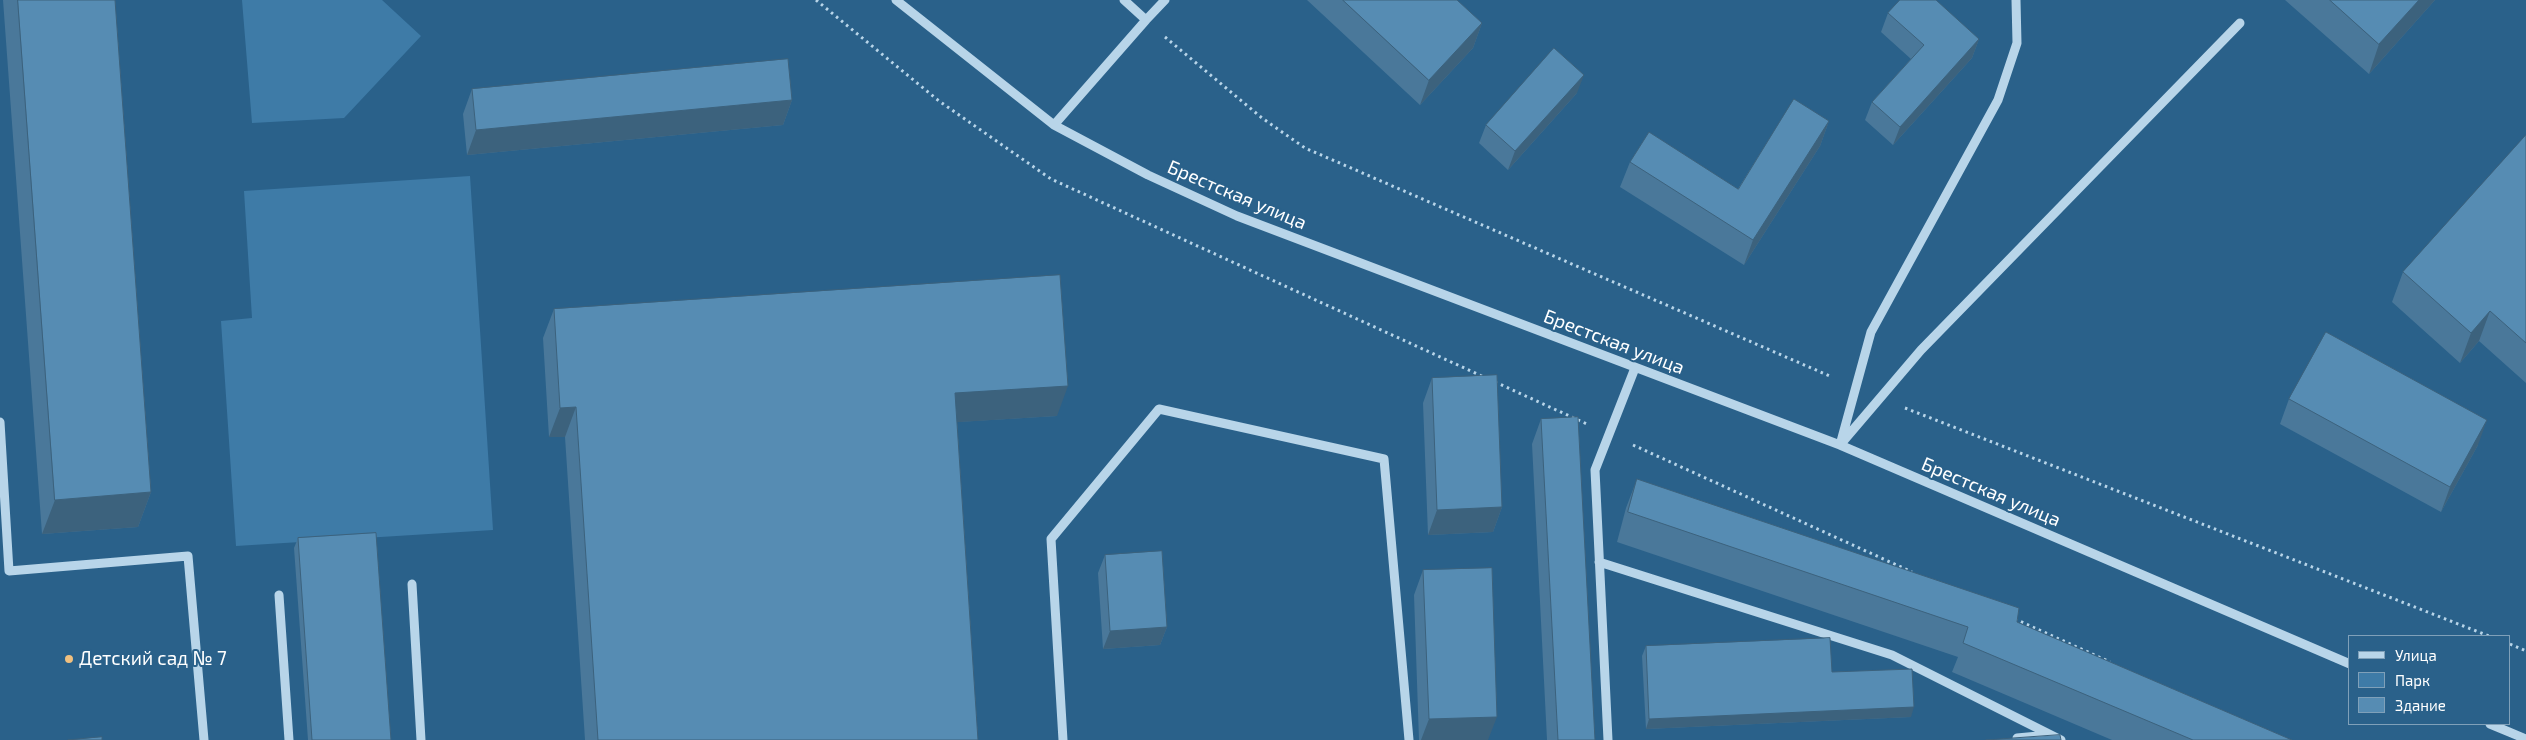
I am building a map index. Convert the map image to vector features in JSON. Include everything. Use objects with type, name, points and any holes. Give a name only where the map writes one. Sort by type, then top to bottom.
[{"type":"street","name":"Брестская улица","points":[[896,0],[912,15],[1054,125],[1148,175],[1237,216],[1840,445],[2348,663]]},
{"type":"street","points":[[1124,0],[1146,20]]},
{"type":"street","points":[[1054,125],[1165,0]]},
{"type":"street","points":[[1840,445],[1871,332],[1998,100],[2017,43],[2016,0]]},
{"type":"street","points":[[1840,445],[1921,350],[2240,24]]},
{"type":"street","points":[[1608,740],[1594,470],[1635,368]]},
{"type":"street","points":[[1063,740],[1051,538],[1159,409],[1384,459],[1409,740]]},
{"type":"street","points":[[0,422],[4,513],[10,571],[188,556],[204,740]]},
{"type":"street","points":[[1599,562],[1892,655],[2061,740]]},
{"type":"street","points":[[412,584],[421,740]]},
{"type":"street","points":[[279,595],[288,740]]},
{"type":"street","points":[[2492,725],[2526,740]]},
{"type":"street","points":[[2011,738],[2050,735]]},
{"type":"path","points":[[816,0],[940,101],[1051,179],[1918,575]]},
{"type":"path","points":[[1146,20],[1262,118],[1304,148],[1856,388]]},
{"type":"path","points":[[1879,398],[2486,635]]},
{"type":"path","points":[[2009,616],[2118,666]]},
{"type":"path","points":[[2511,644],[2526,651]]},
{"type":"green space","points":[[242,0],[382,0],[421,36],[344,118],[252,123]]},
{"type":"green space","points":[[470,176],[493,530],[236,546],[221,321],[252,318],[244,191]]},
{"type":"building","points":[[18,0],[115,0],[151,492],[55,500]]},
{"type":"building","points":[[1343,0],[1457,0],[1482,23],[1429,80]]},
{"type":"building","points":[[1900,0],[1936,0],[1979,39],[1900,127],[1872,102],[1924,45],[1888,13]]},
{"type":"building","points":[[2330,0],[2419,0],[2379,44]]},
{"type":"building","points":[[1554,48],[1584,75],[1515,151],[1486,125]]},
{"type":"building","points":[[788,59],[792,100],[476,130],[472,89]]},
{"type":"building","points":[[1794,99],[1829,121],[1753,240],[1630,162],[1649,132],[1738,189]]},
{"type":"building","points":[[2526,135],[2526,343],[2490,311],[2471,333],[2403,272]]},
{"type":"building","points":[[1060,275],[1068,386],[955,393],[978,740],[598,740],[576,407],[560,408],[554,309]]},
{"type":"building","points":[[2326,332],[2487,420],[2450,487],[2289,399]]},
{"type":"building","points":[[1497,375],[1502,507],[1437,510],[1432,378]]},
{"type":"building","points":[[1578,417],[1595,740],[1558,740],[1541,419]]},
{"type":"building","points":[[1637,479],[2019,608],[2017,622],[2292,740],[2193,740],[1963,643],[1968,627],[1628,512]]},
{"type":"building","points":[[376,533],[391,740],[312,740],[298,538]]},
{"type":"building","points":[[1162,551],[1167,627],[1110,631],[1105,555]]},
{"type":"building","points":[[1492,568],[1497,717],[1429,719],[1423,570]]},
{"type":"building","points":[[1830,638],[1832,672],[1912,669],[1914,707],[1649,719],[1646,646]]},
{"type":"building","points":[[2060,735],[2061,740],[1986,740]]},
{"type":"building","points":[[102,737],[102,740],[68,740]]},
{"type":"place","name":"Детский сад № 7","points":[[69,659]]}]
